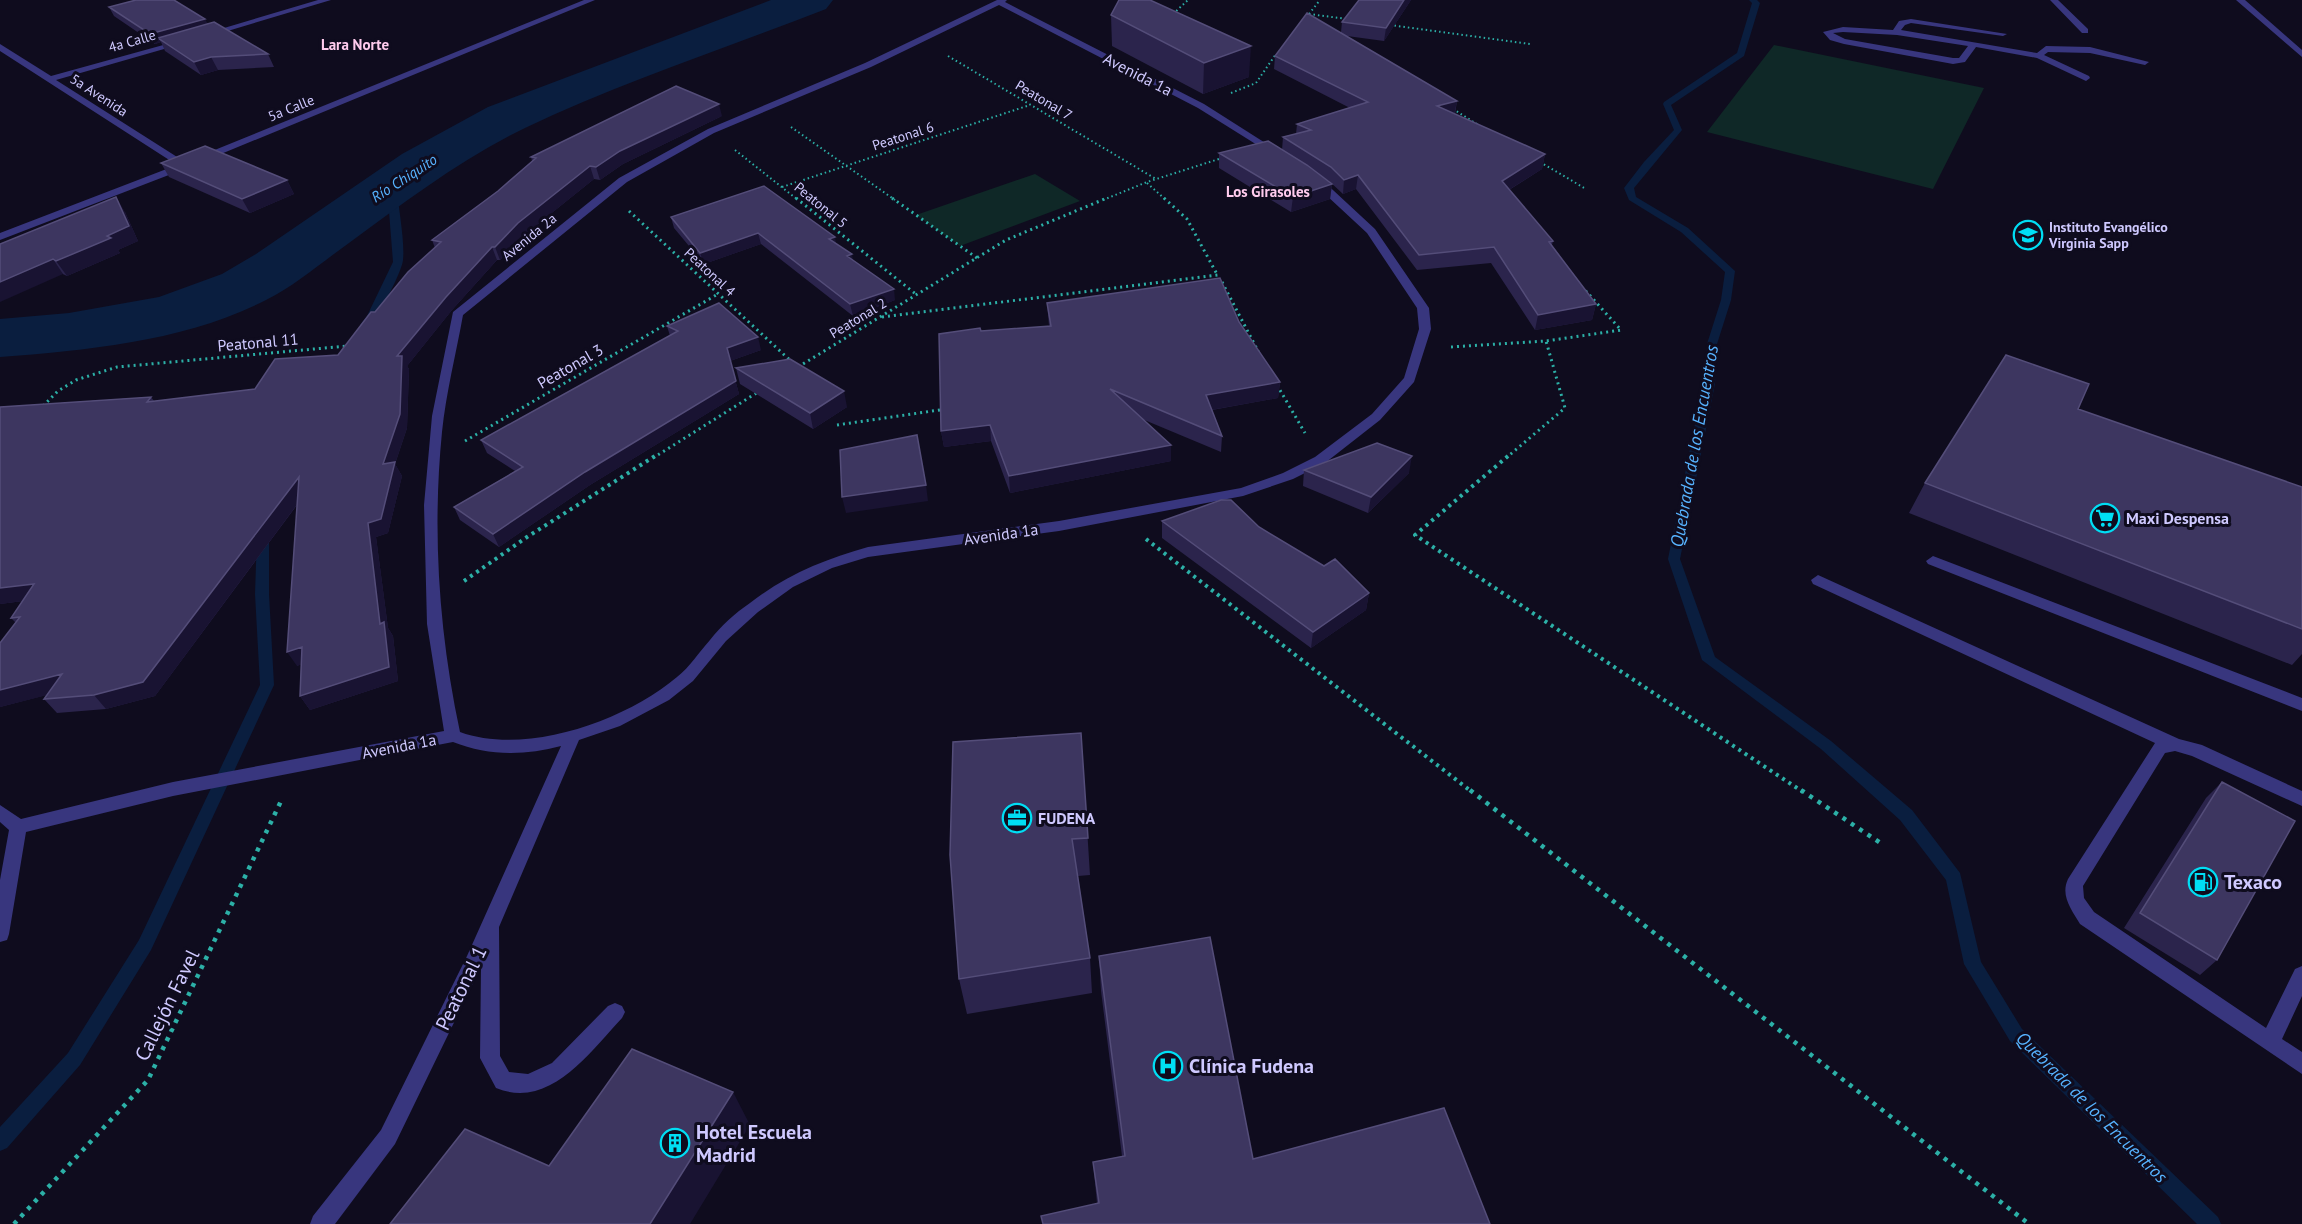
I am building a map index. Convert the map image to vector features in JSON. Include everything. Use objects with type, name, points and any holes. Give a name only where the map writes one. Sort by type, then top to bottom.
[{"type":"street","name":"4a Calle","points":[[49,79],[327,0]]},
{"type":"street","name":"5a Calle","points":[[0,237],[184,166],[591,0]]},
{"type":"street","points":[[2054,0],[2085,31]]},
{"type":"street","points":[[2240,0],[2302,54]]},
{"type":"street","name":"Avenida 2a","points":[[453,736],[445,700],[434,602],[432,492],[436,432],[457,314],[623,180],[711,131],[921,40],[1001,1]]},
{"type":"street","name":"Avenida 1a","points":[[1001,1],[1200,106],[1286,159]]},
{"type":"street","points":[[1896,33],[1902,23],[1911,21],[2003,34]]},
{"type":"street","points":[[1973,45],[1962,60],[1953,61],[1844,41],[1833,38],[1827,32],[1845,28],[1896,33],[1973,45],[2039,56],[2086,78]]},
{"type":"street","name":"5a Avenida","points":[[0,47],[184,166]]},
{"type":"street","points":[[2039,56],[2046,50],[2075,48],[2145,62]]},
{"type":"street","name":"Avenida 1a","points":[[18,827],[181,788],[453,736],[479,746],[499,747],[522,746],[573,736],[642,710],[683,681],[722,636],[767,598],[811,570],[868,552],[1117,516],[1243,492],[1288,476],[1320,460],[1376,417],[1410,379],[1421,349],[1425,329],[1423,308],[1371,231],[1324,185],[1305,172]]},
{"type":"street","points":[[1933,561],[2302,705]]},
{"type":"street","points":[[1818,580],[2175,745],[2196,750],[2302,799]]},
{"type":"street","name":"Peatonal 1","points":[[321,1224],[388,1137],[491,924],[573,736]]},
{"type":"street","points":[[2175,745],[2160,748],[2074,885],[2074,900],[2086,918],[2302,1064]]},
{"type":"street","points":[[0,812],[18,827],[0,934]]},
{"type":"street","points":[[491,924],[490,1058],[503,1081],[529,1084],[559,1070],[615,1012]]},
{"type":"street","points":[[2270,1042],[2302,975]]},
{"type":"path","points":[[1172,15],[1188,0]]},
{"type":"path","points":[[1303,21],[1320,0]]},
{"type":"path","points":[[1309,14],[1356,20]]},
{"type":"path","points":[[1379,23],[1530,44]]},
{"type":"path","name":"Peatonal 7","points":[[921,40],[1157,179]]},
{"type":"path","points":[[1200,106],[1256,83],[1277,53]]},
{"type":"path","points":[[1271,61],[1282,63]]},
{"type":"path","name":"Peatonal 6","points":[[782,187],[1031,105]]},
{"type":"path","points":[[1446,106],[1486,130]]},
{"type":"path","points":[[765,109],[977,258]]},
{"type":"path","name":"Peatonal 5","points":[[711,131],[917,295]]},
{"type":"path","name":"Peatonal 2","points":[[798,367],[1006,240],[1147,182],[1264,145]]},
{"type":"path","points":[[1536,160],[1586,189]]},
{"type":"path","points":[[1147,182],[1187,219],[1259,353]]},
{"type":"path","name":"Peatonal 4","points":[[609,192],[798,367]]},
{"type":"path","points":[[880,317],[1218,275]]},
{"type":"path","points":[[1421,349],[1546,341],[1621,330],[1582,286]]},
{"type":"path","name":"Peatonal 3","points":[[435,459],[718,294]]},
{"type":"path","points":[[1546,341],[1565,408],[1415,535],[1881,844]]},
{"type":"path","name":"Peatonal 11","points":[[37,413],[48,399],[68,384],[94,372],[117,367],[348,346]]},
{"type":"path","points":[[1276,382],[1320,460]]},
{"type":"path","points":[[434,602],[526,537],[768,386]]},
{"type":"path","points":[[837,425],[956,408]]},
{"type":"path","points":[[1117,516],[2029,1224]]},
{"type":"path","name":"Callejón Favel","points":[[14,1224],[148,1080],[298,766]]},
{"type":"green space","points":[[1774,45],[1984,88],[1933,189],[1707,132]]},
{"type":"green space","points":[[1035,174],[1080,201],[960,246],[916,215]]},
{"type":"building","points":[[136,0],[174,0],[205,19],[150,34],[109,7]]},
{"type":"building","points":[[1119,0],[1150,0],[1251,46],[1204,63],[1111,15]]},
{"type":"building","points":[[1359,0],[1404,0],[1386,28],[1342,22]]},
{"type":"building","points":[[1307,13],[1457,101],[1437,106],[1545,154],[1502,181],[1553,241],[1549,242],[1596,304],[1538,315],[1494,247],[1419,255],[1358,175],[1344,180],[1331,167],[1283,137],[1311,130],[1297,124],[1368,102],[1275,56]]},
{"type":"building","points":[[214,22],[268,54],[211,57],[194,62],[158,38]]},
{"type":"building","points":[[676,86],[719,104],[620,151],[596,167],[590,166],[518,223],[495,247],[492,247],[446,297],[397,356],[402,356],[400,414],[383,464],[395,462],[381,519],[368,523],[380,624],[384,622],[389,667],[300,696],[302,647],[287,652],[299,477],[143,682],[94,695],[44,699],[62,674],[0,690],[0,643],[20,617],[11,618],[34,584],[0,588],[0,407],[151,397],[147,402],[255,389],[275,359],[338,355],[371,312],[375,312],[408,272],[441,242],[432,240],[498,191],[536,158],[531,157]]},
{"type":"building","points":[[1268,141],[1307,165],[1332,184],[1293,197],[1219,153]]},
{"type":"building","points":[[205,146],[287,180],[242,199],[161,163]]},
{"type":"building","points":[[764,186],[835,237],[829,239],[852,254],[847,256],[894,289],[850,304],[758,233],[700,253],[671,217]]},
{"type":"building","points":[[116,197],[129,226],[107,236],[111,238],[56,261],[53,259],[0,282],[0,244]]},
{"type":"building","points":[[1220,278],[1239,322],[1280,382],[1206,395],[1222,436],[1110,389],[1171,445],[1009,476],[990,425],[941,431],[939,334],[980,328],[981,331],[1051,326],[1047,303]]},
{"type":"building","points":[[719,303],[758,337],[727,348],[736,381],[585,472],[493,534],[454,507],[523,467],[481,440],[678,331],[667,326]]},
{"type":"building","name":"Maxi Despensa","points":[[2006,355],[2089,384],[2078,409],[2302,487],[2302,629],[1925,483]]},
{"type":"building","points":[[790,359],[844,391],[810,413],[736,368]]},
{"type":"building","points":[[917,435],[926,485],[842,497],[840,450]]},
{"type":"building","points":[[1377,443],[1412,456],[1371,497],[1304,470]]},
{"type":"building","points":[[1221,500],[1231,500],[1259,527],[1324,566],[1335,559],[1369,593],[1313,632],[1162,521]]},
{"type":"building","points":[[1081,733],[1088,838],[1072,839],[1090,958],[959,979],[950,855],[953,742]]},
{"type":"building","name":"Texaco","points":[[2222,782],[2295,821],[2217,960],[2140,913]]},
{"type":"building","name":"Clínica Fudena","points":[[1210,937],[1253,1159],[1444,1108],[1490,1224],[1043,1224],[1041,1216],[1099,1203],[1093,1162],[1125,1156],[1099,956]]},
{"type":"building","points":[[632,1049],[733,1092],[650,1224],[390,1224],[465,1129],[549,1166]]},
{"type":"waterway","name":"Río Chiquito","points":[[0,338],[69,332],[173,314],[244,287],[277,267],[421,165],[506,118],[588,84],[811,0]]},
{"type":"waterway","name":"Quebrada de los Encuentros","points":[[1753,0],[1756,3],[1741,54],[1667,104],[1678,130],[1629,188],[1632,198],[1685,230],[1730,271],[1726,300],[1712,344],[1709,384],[1674,559],[1709,660],[1826,745],[1906,815],[1954,878],[1973,964],[2016,1035],[2211,1224]]},
{"type":"waterway","points":[[365,325],[372,317],[398,262],[392,186]]},
{"type":"waterway","points":[[0,1141],[74,1059],[145,945],[267,685],[262,594],[263,535]]},
{"type":"place","name":"Instituto Evangélico Virginia Sapp","points":[[2028,235]]},
{"type":"place","name":"Maxi Despensa","points":[[2105,518]]},
{"type":"place","name":"FUDENA","points":[[1017,818]]},
{"type":"place","name":"Texaco","points":[[2203,882]]},
{"type":"place","name":"Clínica Fudena","points":[[1168,1066]]},
{"type":"place","name":"Hotel Escuela Madrid","points":[[675,1143]]},
{"type":"district","name":"Lara Norte","points":[[355,44]]},
{"type":"district","name":"Los Girasoles","points":[[1268,191]]}]
